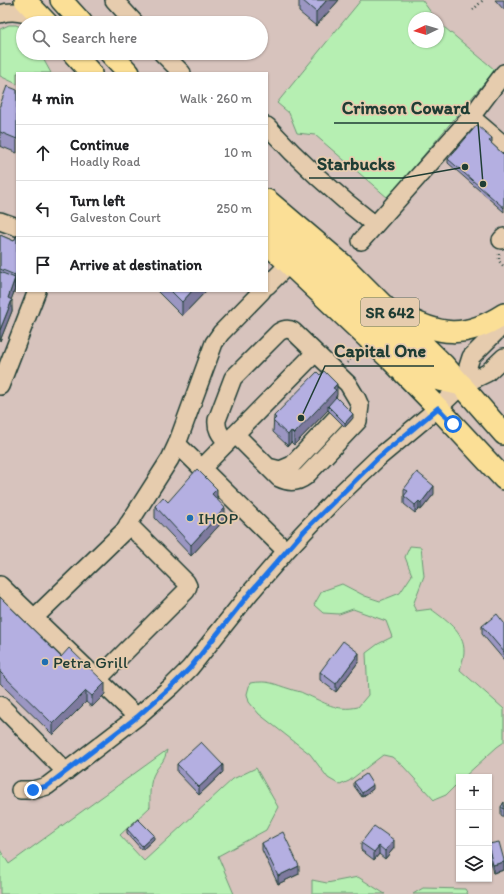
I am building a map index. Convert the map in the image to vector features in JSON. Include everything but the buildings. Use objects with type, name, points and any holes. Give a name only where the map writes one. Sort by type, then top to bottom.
[{"type":"main road","points":[[25,0],[40,16]]},
{"type":"main road","points":[[61,0],[76,16]]},
{"type":"main road","points":[[79,60],[90,72]]},
{"type":"main road","points":[[116,60],[127,72]]},
{"type":"main road","name":"SR 642","points":[[268,201],[341,263],[443,364],[504,434]]},
{"type":"main road","points":[[268,224],[351,297],[427,374],[435,379],[462,385]]},
{"type":"main road","name":"SR 642","points":[[268,244],[391,360],[504,479]]},
{"type":"main road","points":[[380,302],[418,323],[446,331],[458,332],[475,329],[504,314]]},
{"type":"street","points":[[114,0],[129,16]]},
{"type":"street","points":[[0,14],[20,12],[31,16]]},
{"type":"street","points":[[169,60],[181,72]]},
{"type":"street","points":[[361,241],[471,117],[504,73]]},
{"type":"street","points":[[471,117],[504,145]]},
{"type":"street","points":[[269,132],[324,183],[375,225]]},
{"type":"street","points":[[0,221],[16,227]]},
{"type":"street","points":[[268,285],[290,264]]},
{"type":"street","points":[[0,386],[37,292]]},
{"type":"street","points":[[34,618],[124,531],[170,459],[177,444],[214,343],[221,333],[261,292]]},
{"type":"street","points":[[462,385],[471,357],[504,324]]},
{"type":"street","points":[[289,329],[293,331],[343,380],[348,384],[360,406],[358,421],[301,480],[286,482],[231,439],[219,434],[217,420],[233,378],[276,335],[284,330],[289,329]]},
{"type":"street","points":[[202,468],[315,353]]},
{"type":"street","points":[[20,790],[33,790],[47,786],[137,717],[190,668],[249,594],[286,551],[330,504],[378,458],[438,408],[462,385],[487,373],[504,357]]},
{"type":"street","points":[[268,467],[280,470],[292,465],[349,404],[350,394],[343,380]]},
{"type":"street","points":[[177,444],[286,551]]},
{"type":"street","points":[[98,679],[186,591],[188,586],[186,582],[128,524]]},
{"type":"street","points":[[0,585],[137,717]]},
{"type":"street","points":[[0,705],[66,772]]},
{"type":"path","points":[[473,10],[483,0]]},
{"type":"path","points":[[502,242],[498,260],[504,267]]},
{"type":"path","points":[[349,360],[354,355]]},
{"type":"green space","points":[[361,0],[422,0],[431,12],[408,12],[408,48],[444,48],[444,27],[495,70],[388,198],[315,135],[297,133],[289,113],[277,103]]},
{"type":"green space","points":[[9,25],[16,25],[16,60],[44,60],[50,72],[16,72],[16,84],[0,76],[0,29]]},
{"type":"green space","points":[[410,546],[421,547],[424,576],[413,605],[416,611],[431,609],[453,627],[461,638],[463,645],[464,654],[460,670],[504,709],[504,742],[467,774],[456,774],[456,785],[446,795],[434,800],[403,766],[392,757],[383,755],[349,781],[340,785],[328,778],[310,754],[259,714],[249,702],[247,694],[250,683],[267,682],[301,692],[324,703],[337,707],[358,707],[368,695],[366,653],[378,644],[392,637],[386,621],[353,609],[339,614],[323,613],[314,605],[322,591],[342,584],[365,596],[380,601],[400,593],[412,575],[405,557]]},
{"type":"green space","points":[[167,750],[163,760],[153,776],[150,789],[150,807],[120,835],[144,861],[233,779],[256,768],[278,807],[266,830],[218,856],[234,894],[0,894],[0,850],[9,864]]},
{"type":"green space","points":[[358,877],[385,894],[312,894],[312,880],[327,883]]},
{"type":"green space","points":[[423,888],[465,889],[468,894],[413,894]]},
{"type":"place","name":"Starbucks","points":[[465,167]]},
{"type":"place","name":"Crimson Coward","points":[[483,184]]},
{"type":"place","name":"Capital One","points":[[301,418]]},
{"type":"place","name":"IHOP","points":[[190,518]]},
{"type":"place","name":"Petra Grill","points":[[45,662]]},
{"type":"route","points":[[33,790],[47,786],[137,717],[172,686],[206,650],[249,594],[304,531],[378,458],[438,408],[453,424]]}]
